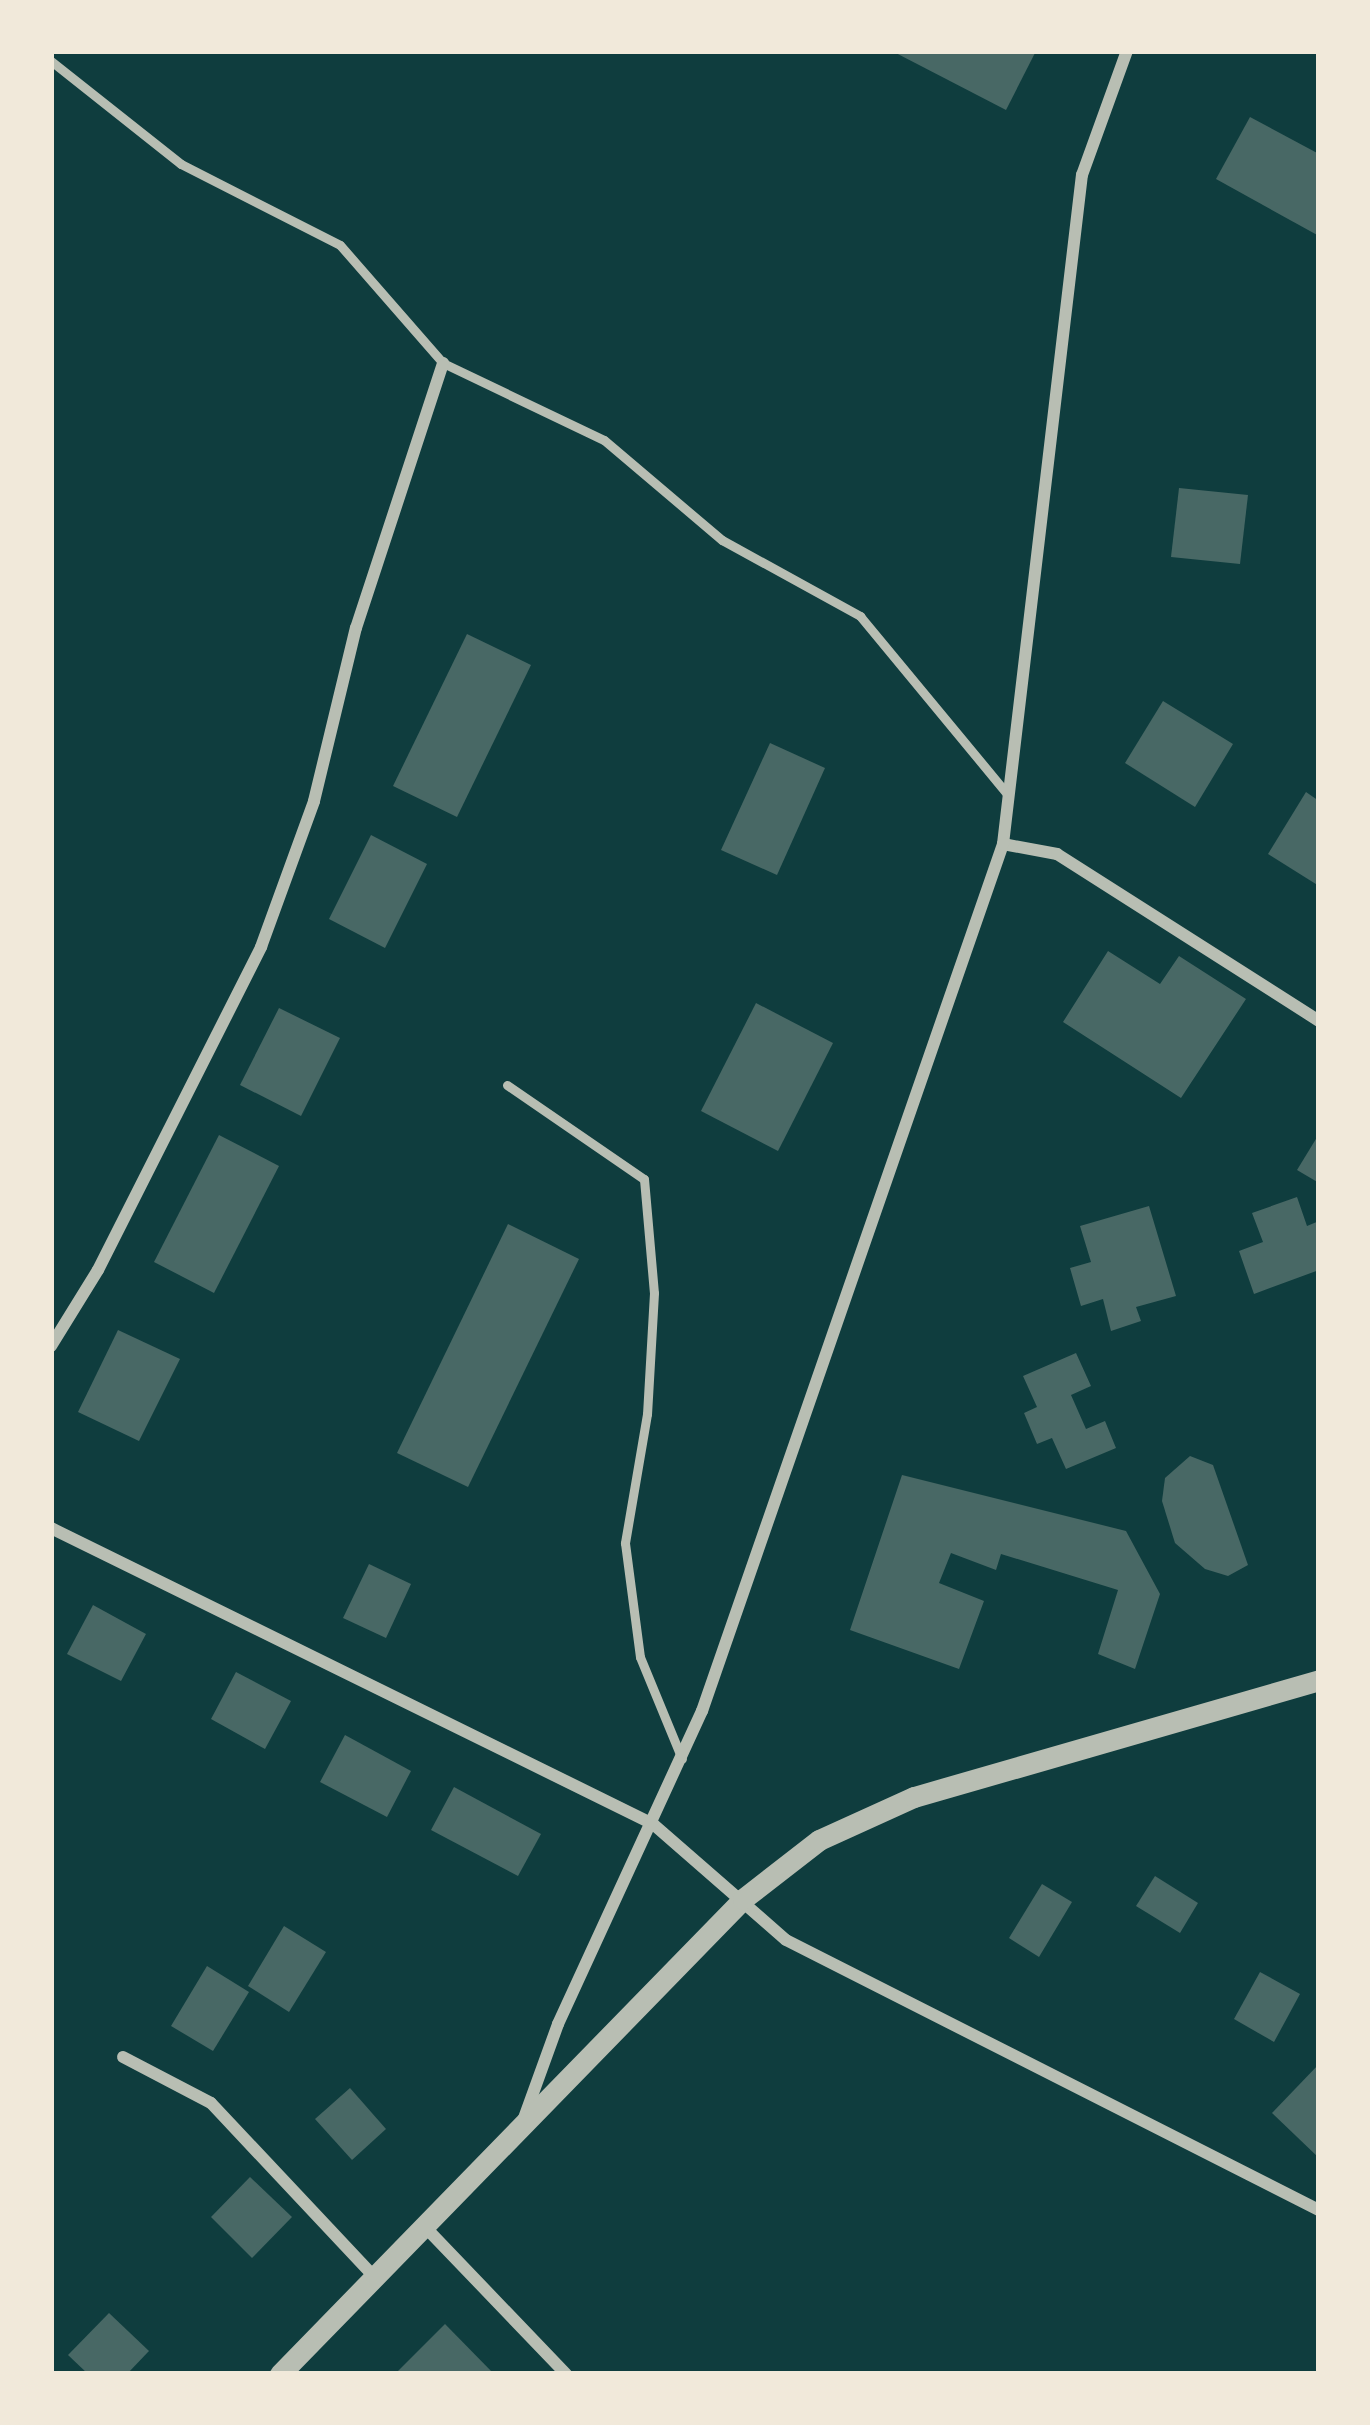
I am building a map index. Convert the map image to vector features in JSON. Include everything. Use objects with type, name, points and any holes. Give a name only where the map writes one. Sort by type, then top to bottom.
[{"type":"street","points":[[520,2131],[557,2024],[682,1760],[1003,844],[1012,800],[1082,175],[1127,51]]},
{"type":"street","points":[[51,1346],[98,1270],[261,947],[314,801],[356,628],[443,363]]},
{"type":"street","points":[[1003,844],[1057,854],[1319,1021]]},
{"type":"street","points":[[51,1528],[653,1825],[786,1940],[1319,2210]]},
{"type":"street","points":[[280,2374],[377,2281],[742,1899],[820,1840],[914,1797],[1319,1680]]},
{"type":"street","points":[[123,2057],[211,2103],[377,2281]]},
{"type":"street","points":[[427,2229],[566,2374]]},
{"type":"lane","points":[[51,61],[181,164],[340,245],[443,363],[604,440],[722,540],[860,616],[1012,800]]},
{"type":"lane","points":[[507,1085],[644,1179],[654,1293],[647,1414],[625,1543],[640,1658],[682,1760]]},
{"type":"building","points":[[892,51],[1036,51],[1006,110]]},
{"type":"building","points":[[1250,117],[1319,154],[1319,236],[1216,179]]},
{"type":"building","points":[[1179,488],[1248,495],[1240,564],[1171,557]]},
{"type":"building","points":[[467,634],[531,665],[457,817],[393,786]]},
{"type":"building","points":[[1163,701],[1233,744],[1195,807],[1125,763]]},
{"type":"building","points":[[770,743],[825,768],[777,875],[721,850]]},
{"type":"building","points":[[1306,792],[1319,801],[1319,886],[1268,854]]},
{"type":"building","points":[[371,835],[427,864],[385,948],[329,919]]},
{"type":"building","points":[[1108,951],[1160,984],[1179,956],[1246,999],[1181,1098],[1063,1022]]},
{"type":"building","points":[[756,1003],[833,1043],[778,1151],[701,1111]]},
{"type":"building","points":[[279,1008],[340,1038],[301,1116],[240,1085]]},
{"type":"building","points":[[1319,1134],[1319,1183],[1297,1170]]},
{"type":"building","points":[[219,1135],[279,1166],[214,1293],[154,1262]]},
{"type":"building","points":[[1297,1197],[1307,1226],[1319,1221],[1319,1270],[1254,1294],[1239,1251],[1263,1242],[1252,1213]]},
{"type":"building","points":[[1149,1206],[1176,1296],[1136,1307],[1141,1321],[1111,1331],[1103,1299],[1081,1306],[1070,1268],[1091,1262],[1080,1226]]},
{"type":"building","points":[[508,1224],[579,1259],[468,1487],[397,1453]]},
{"type":"building","points":[[118,1330],[180,1359],[139,1441],[78,1412]]},
{"type":"building","points":[[1076,1353],[1091,1386],[1071,1395],[1086,1429],[1105,1421],[1116,1448],[1066,1469],[1052,1438],[1037,1444],[1024,1413],[1037,1407],[1023,1376]]},
{"type":"building","points":[[1190,1456],[1213,1465],[1248,1565],[1228,1576],[1205,1569],[1175,1543],[1162,1501],[1165,1478]]},
{"type":"building","points":[[902,1475],[1126,1531],[1160,1594],[1135,1669],[1098,1654],[1118,1590],[1001,1554],[996,1570],[951,1553],[939,1583],[984,1601],[959,1669],[850,1630]]},
{"type":"building","points":[[369,1564],[411,1584],[386,1638],[343,1618]]},
{"type":"building","points":[[93,1605],[146,1634],[121,1681],[67,1654]]},
{"type":"building","points":[[236,1672],[291,1701],[265,1749],[211,1719]]},
{"type":"building","points":[[345,1735],[411,1771],[387,1817],[320,1782]]},
{"type":"building","points":[[454,1787],[541,1834],[518,1876],[431,1830]]},
{"type":"building","points":[[1155,1876],[1198,1903],[1180,1933],[1136,1906]]},
{"type":"building","points":[[1042,1884],[1072,1902],[1039,1957],[1009,1938]]},
{"type":"building","points":[[284,1926],[326,1952],[289,2012],[248,1986]]},
{"type":"building","points":[[207,1966],[249,1992],[213,2051],[171,2026]]},
{"type":"building","points":[[1260,1972],[1300,1994],[1274,2042],[1234,2019]]},
{"type":"building","points":[[1319,2064],[1319,2158],[1272,2113]]},
{"type":"building","points":[[350,2088],[386,2129],[352,2160],[315,2119]]},
{"type":"building","points":[[250,2177],[292,2217],[252,2258],[211,2217]]},
{"type":"building","points":[[109,2313],[149,2351],[127,2374],[88,2374],[68,2355]]},
{"type":"building","points":[[445,2324],[494,2374],[395,2374]]}]
